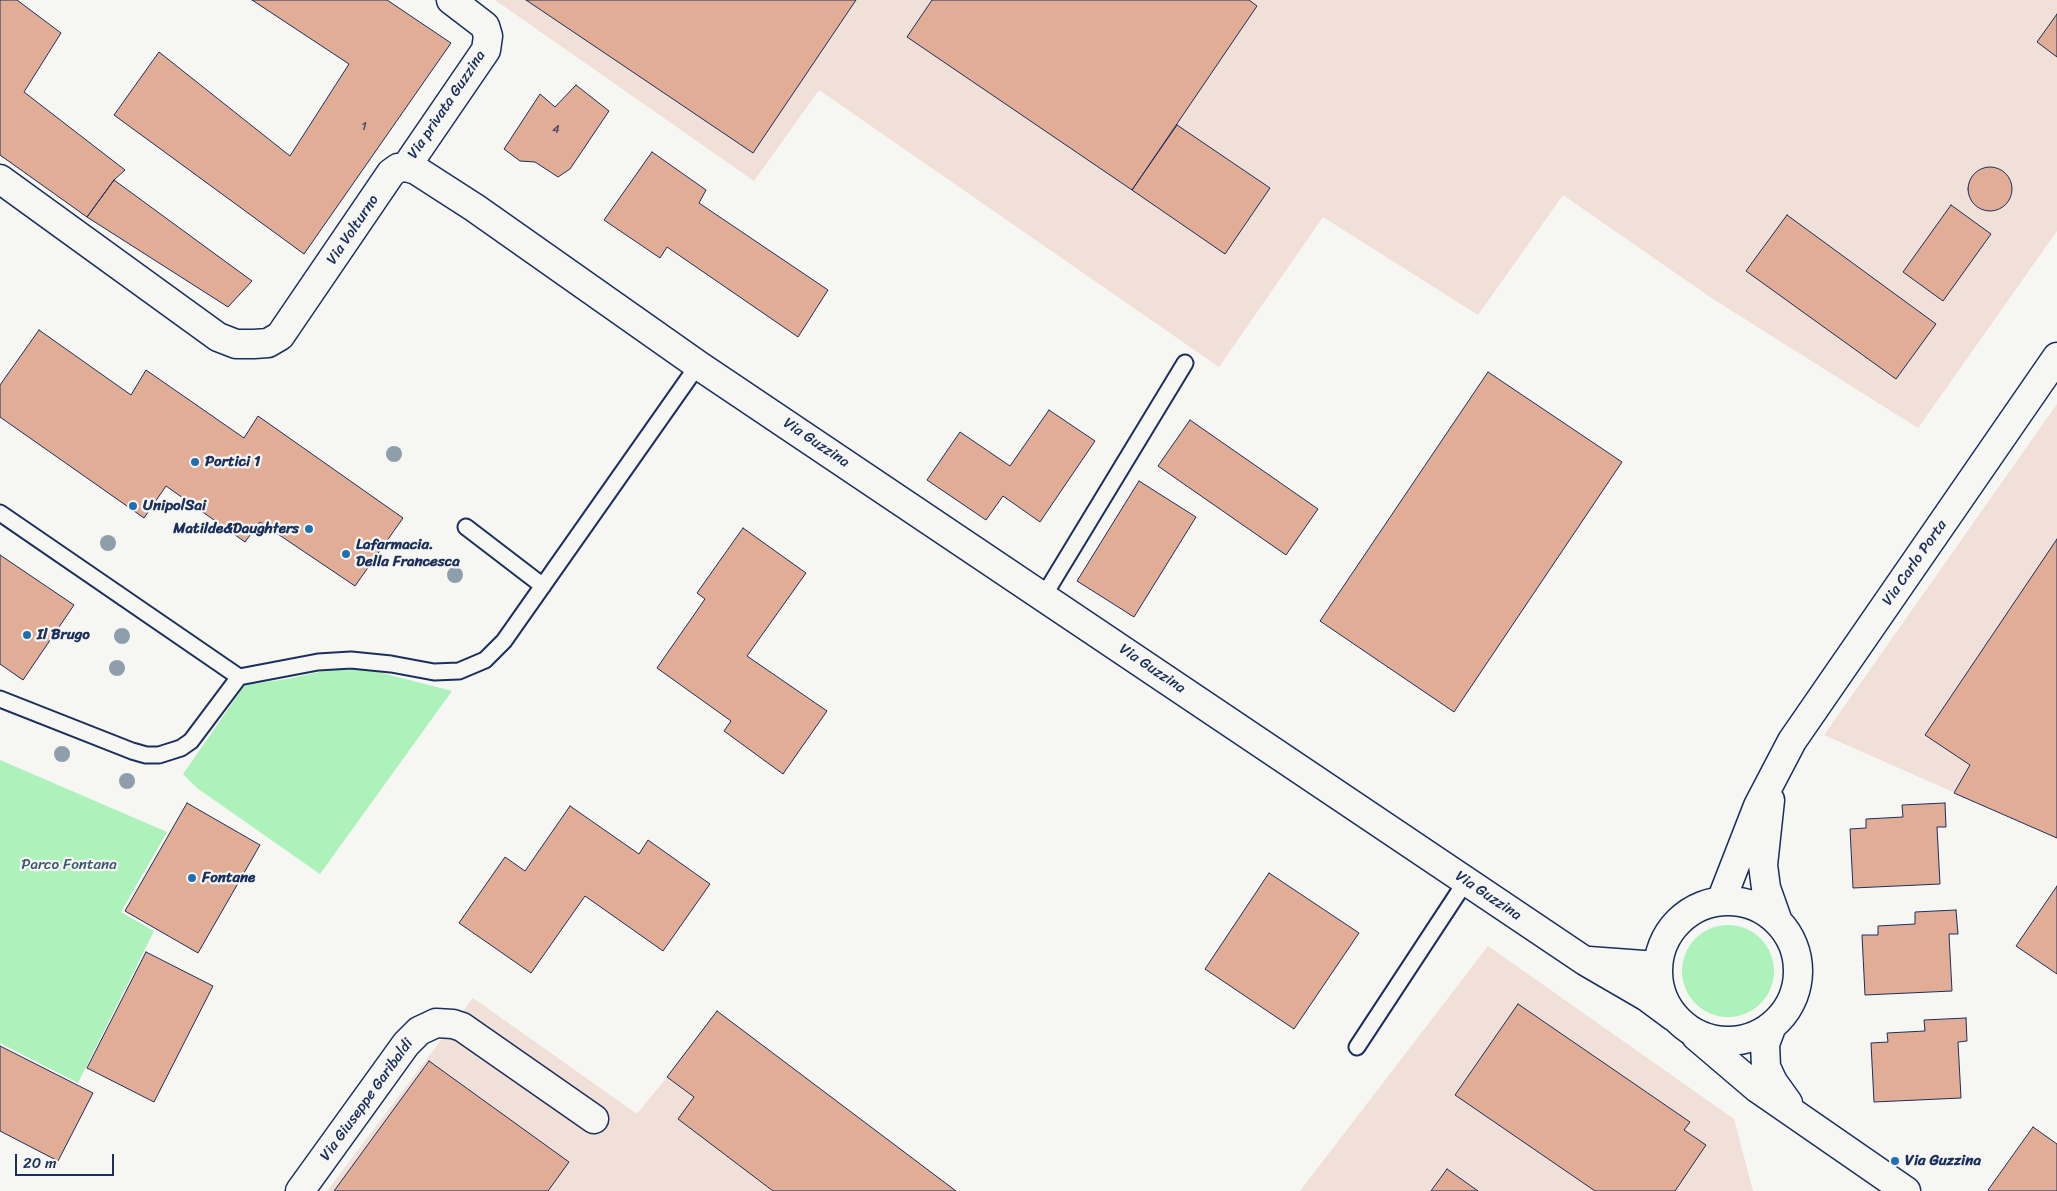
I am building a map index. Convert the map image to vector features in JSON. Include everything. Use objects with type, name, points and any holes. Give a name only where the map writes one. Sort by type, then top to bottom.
[{"type":"street","name":"Via privata Guzzina","points":[[406,167],[486,50],[488,36],[485,26],[451,0]]},
{"type":"street","name":"Via Volturno","points":[[0,179],[218,337],[236,344],[254,344],[268,343],[280,336],[391,173],[398,168],[406,167]]},
{"type":"street","points":[[406,167],[426,175],[709,371]]},
{"type":"street","name":"Via Carlo Porta","points":[[1721,901],[1745,836],[1775,771],[1792,741],[2057,357]]},
{"type":"street","name":"Via Guzzina","points":[[709,371],[1585,961],[1647,997],[1757,1088],[1906,1191]]},
{"type":"street","name":"Via Carlo Porta","points":[[1775,771],[1769,806],[1763,865],[1766,888],[1778,922]]},
{"type":"street","points":[[1721,901],[1745,903],[1768,914],[1778,922],[1786,930],[1796,955],[1798,983],[1790,1007],[1771,1028],[1744,1041],[1720,1042],[1683,1025],[1665,1004],[1660,991],[1657,966],[1660,949],[1673,927],[1685,915],[1708,904],[1721,901]]},
{"type":"street","name":"Via Guzzina","points":[[1585,961],[1657,966]]},
{"type":"street","name":"Via Giuseppe Garibaldi","points":[[300,1191],[406,1044],[419,1031],[436,1023],[453,1024],[462,1027],[594,1119]]},
{"type":"street","name":"Via Guzzina","points":[[1771,1028],[1765,1044],[1766,1067],[1779,1091],[1802,1120]]},
{"type":"lane","points":[[1043,597],[1185,363]]},
{"type":"lane","points":[[0,699],[132,752],[159,755],[181,748],[191,741],[239,677],[318,662],[351,660],[390,664],[434,672],[459,671],[486,660],[498,650],[543,586],[709,371]]},
{"type":"lane","points":[[0,513],[239,677]]},
{"type":"lane","points":[[466,527],[543,586]]},
{"type":"lane","points":[[1356,1047],[1466,881]]},
{"type":"shaded area","points":[[495,0],[2057,0],[2057,231],[1918,428],[1713,299],[1563,195],[1478,315],[1323,217],[1219,367],[819,90],[754,181]]},
{"type":"shaded area","points":[[2057,404],[2057,838],[1824,735]]},
{"type":"shaded area","points":[[1488,946],[1734,1119],[1753,1191],[1300,1191]]},
{"type":"shaded area","points":[[473,998],[637,1114],[717,1011],[956,1191],[327,1191]]},
{"type":"green space","points":[[351,665],[452,691],[320,874],[197,788],[183,774],[245,685],[287,679]]},
{"type":"green space","name":"Parco Fontana","points":[[0,760],[167,832],[121,912],[154,931],[78,1083],[0,1043]]},
{"type":"green space","points":[[1728,925],[1745,929],[1760,939],[1770,954],[1774,971],[1770,988],[1760,1003],[1745,1013],[1728,1017],[1711,1013],[1696,1003],[1686,988],[1682,971],[1686,954],[1696,939],[1711,929]]},
{"type":"building","points":[[0,0],[17,0],[61,33],[24,92],[125,170],[114,180],[87,217],[0,155]]},
{"type":"building","points":[[252,0],[387,0],[451,43],[304,254],[114,115],[159,52],[290,156],[349,64]]},
{"type":"building","points":[[526,0],[856,0],[753,153]]},
{"type":"building","points":[[932,0],[1249,0],[1257,6],[1132,190],[907,37]]},
{"type":"building","points":[[2057,14],[2057,57],[2037,42]]},
{"type":"building","points":[[576,85],[609,111],[570,169],[558,177],[535,162],[520,161],[504,149],[540,94],[555,107]]},
{"type":"building","points":[[1177,125],[1270,188],[1225,254],[1132,190]]},
{"type":"building","points":[[652,152],[706,190],[699,203],[828,290],[798,337],[667,247],[660,258],[604,220]]},
{"type":"building","points":[[1986,167],[1994,167],[2006,173],[2012,189],[2006,205],[1994,211],[1986,211],[1974,205],[1968,193],[1968,185],[1974,173]]},
{"type":"building","points":[[114,180],[252,281],[228,307],[87,217]]},
{"type":"building","points":[[1951,205],[1991,234],[1943,301],[1903,272]]},
{"type":"building","points":[[1787,215],[1936,324],[1896,379],[1746,271]]},
{"type":"building","name":"Portici 1","points":[[39,330],[131,395],[146,370],[244,438],[258,416],[403,518],[355,586],[260,522],[245,542],[166,486],[144,518],[0,417],[0,385]]},
{"type":"building","points":[[1488,372],[1622,462],[1454,712],[1320,621]]},
{"type":"building","points":[[1049,410],[1095,441],[1040,522],[1003,496],[986,520],[927,480],[960,432],[1010,466]]},
{"type":"building","points":[[1190,420],[1318,509],[1286,555],[1158,466]]},
{"type":"building","points":[[1139,481],[1196,517],[1134,617],[1077,581]]},
{"type":"building","points":[[743,528],[806,573],[747,656],[827,711],[783,774],[724,731],[731,721],[657,668],[705,599],[697,593]]},
{"type":"building","points":[[2057,539],[2057,838],[1954,793],[1970,765],[1925,735]]},
{"type":"building","name":"Il Brugo","points":[[0,555],[74,605],[23,680],[0,664]]},
{"type":"building","name":"Fontane","points":[[187,803],[260,845],[198,953],[125,911]]},
{"type":"building","points":[[1945,803],[1946,827],[1937,827],[1940,884],[1853,888],[1850,829],[1866,828],[1866,819],[1903,817],[1902,805]]},
{"type":"building","points":[[570,806],[639,854],[648,840],[710,884],[663,951],[585,896],[531,973],[459,923],[505,857],[525,871]]},
{"type":"building","points":[[1269,873],[1359,933],[1294,1029],[1205,969]]},
{"type":"building","points":[[2057,886],[2057,974],[2016,946]]},
{"type":"building","points":[[1956,910],[1958,934],[1949,934],[1952,991],[1865,995],[1862,935],[1878,935],[1878,926],[1915,924],[1915,912]]},
{"type":"building","points":[[146,952],[213,986],[154,1102],[87,1068]]},
{"type":"building","points":[[1518,1004],[1690,1122],[1684,1130],[1706,1145],[1675,1191],[1595,1191],[1455,1095]]},
{"type":"building","points":[[717,1011],[956,1191],[773,1191],[678,1119],[694,1097],[667,1077]]},
{"type":"building","points":[[1966,1018],[1967,1041],[1958,1042],[1961,1098],[1874,1102],[1871,1043],[1888,1042],[1887,1033],[1925,1031],[1924,1020]]},
{"type":"building","points":[[0,1046],[93,1093],[58,1161],[0,1131]]},
{"type":"building","points":[[429,1061],[569,1162],[548,1191],[334,1191]]},
{"type":"building","points":[[2033,1127],[2057,1144],[2057,1191],[1988,1190]]},
{"type":"building","points":[[1447,1169],[1478,1191],[1431,1191]]},
{"type":"place","name":"Portici 1","points":[[195,462]]},
{"type":"place","name":"UnipolSai","points":[[133,506]]},
{"type":"place","name":"Matilde&Daughters","points":[[309,529]]},
{"type":"place","name":"Lafarmacia. Della Francesca","points":[[346,554]]},
{"type":"place","name":"Il Brugo","points":[[27,635]]},
{"type":"place","name":"Fontane","points":[[192,878]]},
{"type":"place","name":"Via Guzzina","points":[[1895,1161]]}]
